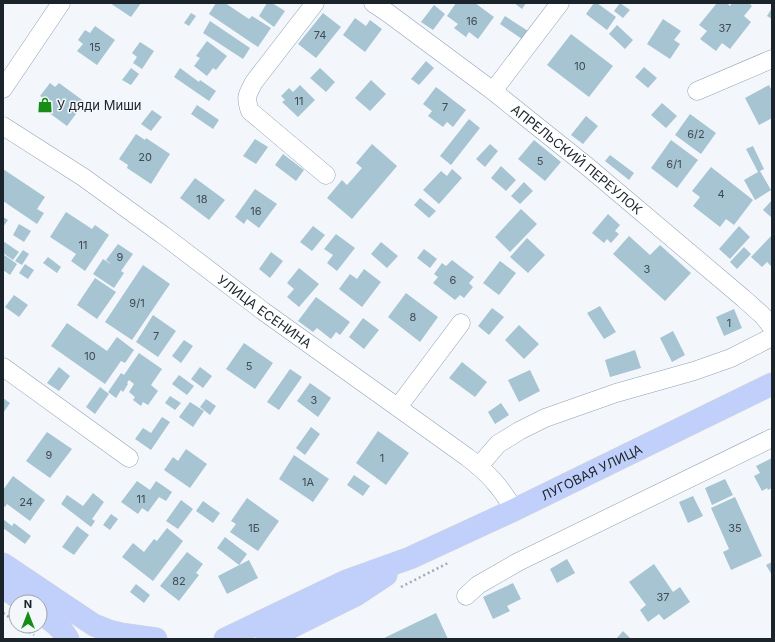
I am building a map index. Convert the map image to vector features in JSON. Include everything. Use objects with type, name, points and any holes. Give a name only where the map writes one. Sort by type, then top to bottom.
[{"type":"main road","name":"ЛУГОВАЯ УЛИЦА","points":[[225,639],[346,581],[410,558],[514,510],[772,384]]},
{"type":"main road","name":"ЛУГОВАЯ УЛИЦА","points":[[267,639],[356,595],[410,558]]},
{"type":"main road","points":[[3,564],[94,625],[121,634],[157,639]]},
{"type":"main road","points":[[3,587],[13,594]]},
{"type":"main road","points":[[48,618],[64,632],[68,639]]},
{"type":"main road","points":[[143,639],[157,639]]},
{"type":"street","points":[[3,89],[61,3]]},
{"type":"street","points":[[315,3],[254,82],[247,93],[246,102],[250,111],[326,174]]},
{"type":"street","name":"АПРЕЛЬСКИЙ ПЕРЕУЛОК","points":[[373,3],[493,91],[588,167],[731,288],[762,315],[772,327]]},
{"type":"street","points":[[493,91],[560,3]]},
{"type":"street","points":[[697,91],[772,59]]},
{"type":"street","name":"УЛИЦА ЕСЕНИНА","points":[[3,126],[83,177],[163,235],[263,311],[479,466],[500,487],[514,510]]},
{"type":"street","points":[[398,407],[461,323]]},
{"type":"street","points":[[479,466],[498,444],[519,431],[545,418],[616,393],[694,371],[731,358],[772,337]]},
{"type":"street","points":[[3,367],[129,458]]},
{"type":"street","points":[[466,596],[478,585],[518,562],[772,438]]},
{"type":"building","points":[[110,3],[141,3],[131,17]]},
{"type":"building","points":[[216,3],[225,3],[249,19],[252,16],[271,28],[258,47],[209,14]]},
{"type":"building","points":[[267,3],[272,3],[285,11],[274,27],[259,16]]},
{"type":"building","points":[[456,3],[475,3],[494,17],[478,39],[469,32],[466,37],[454,28],[458,24],[447,16]]},
{"type":"building","points":[[514,3],[526,3],[522,9]]},
{"type":"building","points":[[594,3],[597,3],[616,17],[607,30],[586,14]]},
{"type":"building","points":[[620,3],[630,10],[623,18],[614,11]]},
{"type":"building","points":[[717,3],[727,3],[730,6],[732,3],[749,3],[752,6],[744,16],[751,22],[730,49],[722,43],[716,51],[700,39],[707,31],[699,25]]},
{"type":"building","points":[[434,5],[445,14],[433,30],[421,22]]},
{"type":"building","points":[[772,8],[772,19],[767,16]]},
{"type":"building","points":[[191,13],[196,16],[189,26],[184,23]]},
{"type":"building","points":[[323,13],[341,27],[316,58],[298,44]]},
{"type":"building","points":[[505,16],[528,31],[522,39],[500,24]]},
{"type":"building","points":[[355,18],[366,26],[370,20],[382,29],[365,52],[343,35]]},
{"type":"building","points":[[663,19],[681,31],[674,40],[680,44],[670,59],[647,44]]},
{"type":"building","points":[[210,21],[250,48],[243,59],[203,33]]},
{"type":"building","points":[[617,25],[633,40],[625,49],[609,34]]},
{"type":"building","points":[[95,26],[115,40],[97,65],[77,51],[83,44],[78,40],[85,30],[90,33]]},
{"type":"building","points":[[571,34],[613,66],[589,97],[547,65]]},
{"type":"building","points":[[207,41],[227,56],[216,70],[213,68],[207,76],[194,66],[200,58],[196,56]]},
{"type":"building","points":[[140,42],[154,51],[142,69],[133,63],[137,57],[132,53]]},
{"type":"building","points":[[426,61],[434,68],[419,85],[411,79]]},
{"type":"building","points":[[644,67],[657,78],[648,88],[635,77]]},
{"type":"building","points":[[131,68],[139,74],[131,85],[122,80]]},
{"type":"building","points":[[180,68],[199,82],[200,80],[216,91],[209,101],[174,77]]},
{"type":"building","points":[[320,68],[335,82],[326,92],[310,78]]},
{"type":"building","points":[[371,80],[386,94],[370,111],[355,98]]},
{"type":"building","points":[[50,83],[55,87],[59,83],[85,102],[67,126],[41,107],[46,100],[40,96]]},
{"type":"building","points":[[300,85],[315,100],[298,117],[282,102],[285,100],[281,96],[289,88],[293,92]]},
{"type":"building","points":[[769,85],[772,91],[772,118],[759,125],[745,98]]},
{"type":"building","points":[[436,87],[466,110],[453,127],[447,122],[443,127],[428,116],[432,111],[423,104]]},
{"type":"building","points":[[662,103],[677,116],[666,128],[651,115]]},
{"type":"building","points":[[197,105],[219,120],[213,129],[191,114]]},
{"type":"building","points":[[152,110],[162,117],[151,131],[141,124]]},
{"type":"building","points":[[690,114],[716,133],[701,154],[675,135]]},
{"type":"building","points":[[586,116],[598,126],[583,144],[571,135]]},
{"type":"building","points":[[469,119],[480,128],[451,165],[440,156]]},
{"type":"building","points":[[136,134],[145,140],[146,138],[170,154],[151,184],[127,168],[128,165],[119,159]]},
{"type":"building","points":[[255,139],[268,147],[256,164],[243,156]]},
{"type":"building","points":[[534,140],[561,162],[545,181],[518,159]]},
{"type":"building","points":[[671,140],[698,160],[677,188],[651,168]]},
{"type":"building","points":[[372,144],[397,166],[352,219],[327,198],[342,180],[347,185],[362,168],[356,163]]},
{"type":"building","points":[[490,144],[498,151],[485,167],[476,159]]},
{"type":"building","points":[[753,146],[764,169],[760,171],[771,190],[755,200],[744,180],[758,172],[746,149]]},
{"type":"building","points":[[283,154],[304,170],[296,181],[275,165]]},
{"type":"building","points":[[610,155],[634,173],[629,180],[605,161]]},
{"type":"building","points":[[501,166],[516,180],[506,191],[491,178]]},
{"type":"building","points":[[711,167],[753,200],[734,225],[726,219],[720,227],[693,206],[700,197],[692,191]]},
{"type":"building","points":[[3,169],[45,197],[37,209],[44,213],[37,224],[3,201]]},
{"type":"building","points":[[452,169],[462,178],[439,204],[423,190],[441,171],[447,176]]},
{"type":"building","points":[[195,178],[225,200],[209,220],[180,198]]},
{"type":"building","points":[[524,182],[533,191],[520,204],[511,196]]},
{"type":"building","points":[[255,189],[277,204],[259,228],[247,219],[244,224],[235,217]]},
{"type":"building","points":[[420,198],[436,211],[429,218],[414,205]]},
{"type":"building","points":[[772,200],[772,218],[763,210]]},
{"type":"building","points":[[521,209],[537,224],[510,252],[495,237]]},
{"type":"building","points":[[66,212],[92,229],[95,225],[109,235],[85,271],[71,261],[76,254],[50,237]]},
{"type":"building","points":[[608,214],[620,225],[615,231],[619,234],[611,243],[607,239],[604,243],[592,233]]},
{"type":"building","points":[[3,217],[8,220],[3,227]]},
{"type":"building","points":[[19,224],[31,231],[24,242],[13,235]]},
{"type":"building","points":[[313,226],[325,235],[312,251],[300,242]]},
{"type":"building","points":[[739,226],[750,237],[730,259],[719,249]]},
{"type":"building","points":[[336,234],[355,248],[337,271],[327,263],[333,255],[324,249]]},
{"type":"building","points":[[772,235],[772,267],[767,262],[762,267],[751,257]]},
{"type":"building","points":[[629,236],[650,255],[660,245],[691,273],[665,301],[613,254]]},
{"type":"building","points":[[527,238],[545,255],[528,273],[510,257]]},
{"type":"building","points":[[3,241],[19,252],[13,260],[3,253]]},
{"type":"building","points":[[381,242],[398,256],[387,268],[371,254]]},
{"type":"building","points":[[118,244],[133,254],[121,271],[124,273],[114,288],[93,274],[103,259],[112,265],[106,260]]},
{"type":"building","points":[[744,247],[751,254],[737,269],[730,262]]},
{"type":"building","points":[[424,249],[437,259],[430,268],[417,258]]},
{"type":"building","points":[[23,250],[29,254],[22,265],[15,261]]},
{"type":"building","points":[[271,252],[283,261],[270,278],[259,269]]},
{"type":"building","points":[[3,254],[17,264],[10,275],[3,270]]},
{"type":"building","points":[[48,257],[61,267],[57,273],[43,263]]},
{"type":"building","points":[[452,260],[474,277],[469,283],[473,287],[464,298],[460,295],[455,300],[433,283],[438,277],[434,274],[442,263],[446,266]]},
{"type":"building","points":[[500,261],[516,273],[499,295],[483,283]]},
{"type":"building","points":[[25,264],[34,270],[28,279],[19,273]]},
{"type":"building","points":[[143,265],[170,284],[132,340],[105,322]]},
{"type":"building","points":[[299,268],[319,284],[299,307],[287,297],[294,289],[287,283]]},
{"type":"building","points":[[364,269],[381,282],[362,307],[339,289],[350,274],[357,279]]},
{"type":"building","points":[[95,278],[116,292],[97,319],[77,305]]},
{"type":"building","points":[[406,293],[438,317],[420,342],[388,317]]},
{"type":"building","points":[[14,295],[28,305],[19,317],[5,307]]},
{"type":"building","points":[[316,297],[350,322],[340,335],[336,332],[331,339],[317,328],[313,332],[298,321]]},
{"type":"building","points":[[600,306],[616,332],[604,339],[587,313]]},
{"type":"building","points":[[492,308],[504,317],[489,335],[478,326]]},
{"type":"building","points":[[734,309],[742,328],[724,336],[716,317]]},
{"type":"building","points":[[153,315],[176,331],[158,357],[136,342]]},
{"type":"building","points":[[363,318],[379,330],[364,349],[349,337]]},
{"type":"building","points":[[67,323],[107,351],[117,337],[134,350],[125,363],[121,361],[105,384],[51,346]]},
{"type":"building","points":[[519,325],[539,344],[524,359],[505,340]]},
{"type":"building","points":[[673,331],[685,355],[672,362],[660,338]]},
{"type":"building","points":[[184,340],[193,346],[181,363],[172,356]]},
{"type":"building","points":[[244,343],[273,363],[255,389],[226,369]]},
{"type":"building","points":[[635,350],[641,368],[610,377],[605,360]]},
{"type":"building","points":[[139,353],[162,369],[151,385],[158,391],[148,405],[143,402],[141,406],[133,400],[135,397],[129,392],[134,384],[129,380],[123,392],[121,390],[116,398],[108,392],[121,373],[124,375]]},
{"type":"building","points":[[462,362],[487,382],[475,397],[449,378]]},
{"type":"building","points":[[59,367],[70,376],[59,391],[47,383]]},
{"type":"building","points":[[200,367],[212,376],[203,388],[191,379]]},
{"type":"building","points":[[290,369],[302,377],[279,410],[267,402]]},
{"type":"building","points":[[530,370],[540,391],[519,402],[508,380]]},
{"type":"building","points":[[179,375],[194,386],[187,395],[172,384]]},
{"type":"building","points":[[310,383],[331,398],[318,417],[297,401]]},
{"type":"building","points":[[100,387],[109,394],[95,414],[86,407]]},
{"type":"building","points":[[170,396],[181,403],[175,410],[165,403]]},
{"type":"building","points":[[3,398],[10,403],[3,413]]},
{"type":"building","points":[[206,399],[216,406],[210,415],[200,407]]},
{"type":"building","points":[[190,402],[204,411],[193,427],[179,417]]},
{"type":"building","points":[[501,403],[509,415],[495,424],[488,412]]},
{"type":"building","points":[[162,417],[170,422],[151,450],[135,439],[143,428],[151,433]]},
{"type":"building","points":[[311,427],[320,434],[305,455],[296,448]]},
{"type":"building","points":[[378,431],[409,453],[386,485],[356,463]]},
{"type":"building","points":[[47,432],[72,449],[50,478],[26,461]]},
{"type":"building","points":[[186,449],[207,464],[190,488],[164,470],[173,457],[178,461]]},
{"type":"building","points":[[294,455],[329,479],[313,502],[279,479]]},
{"type":"building","points":[[772,458],[772,488],[768,490],[767,488],[762,491],[754,476],[760,473],[756,466]]},
{"type":"building","points":[[354,475],[370,486],[363,496],[347,485]]},
{"type":"building","points":[[13,476],[45,500],[30,521],[7,504],[5,507],[3,505],[3,490]]},
{"type":"building","points":[[725,479],[733,495],[712,505],[705,488]]},
{"type":"building","points":[[137,481],[150,490],[156,481],[172,492],[166,501],[159,497],[148,512],[142,508],[138,514],[121,502]]},
{"type":"building","points":[[93,493],[104,502],[92,519],[95,521],[91,527],[61,504],[67,495],[83,506]]},
{"type":"building","points":[[693,496],[703,516],[688,523],[679,502]]},
{"type":"building","points":[[735,497],[762,556],[731,570],[723,552],[729,549],[711,508]]},
{"type":"building","points":[[247,498],[279,521],[258,551],[230,532],[236,524],[231,521]]},
{"type":"building","points":[[181,500],[193,509],[178,529],[166,521]]},
{"type":"building","points":[[203,501],[220,513],[213,523],[196,511]]},
{"type":"building","points":[[111,514],[118,519],[110,530],[103,525]]},
{"type":"building","points":[[3,519],[12,526],[14,523],[31,536],[25,544],[3,528]]},
{"type":"building","points":[[77,526],[89,535],[74,555],[62,547]]},
{"type":"building","points":[[167,528],[183,541],[153,581],[122,557],[133,543],[144,552],[154,539],[157,541]]},
{"type":"building","points":[[225,537],[247,554],[239,565],[217,548]]},
{"type":"building","points":[[187,552],[203,564],[196,573],[199,575],[179,601],[160,586]]},
{"type":"building","points":[[567,559],[575,573],[557,583],[550,569]]},
{"type":"building","points":[[249,560],[258,578],[227,594],[218,576]]},
{"type":"building","points":[[772,562],[772,575],[766,565]]},
{"type":"building","points":[[654,564],[673,592],[680,587],[690,602],[664,620],[659,614],[648,622],[640,610],[646,605],[629,582]]},
{"type":"building","points":[[513,583],[521,599],[507,606],[510,611],[493,619],[483,597]]},
{"type":"building","points":[[136,584],[150,595],[144,603],[130,592]]},
{"type":"building","points":[[436,613],[448,639],[382,639]]},
{"type":"building","points":[[623,631],[631,639],[616,639]]},
{"type":"place","name":"У дяди Миши","points":[[45,105]]}]
